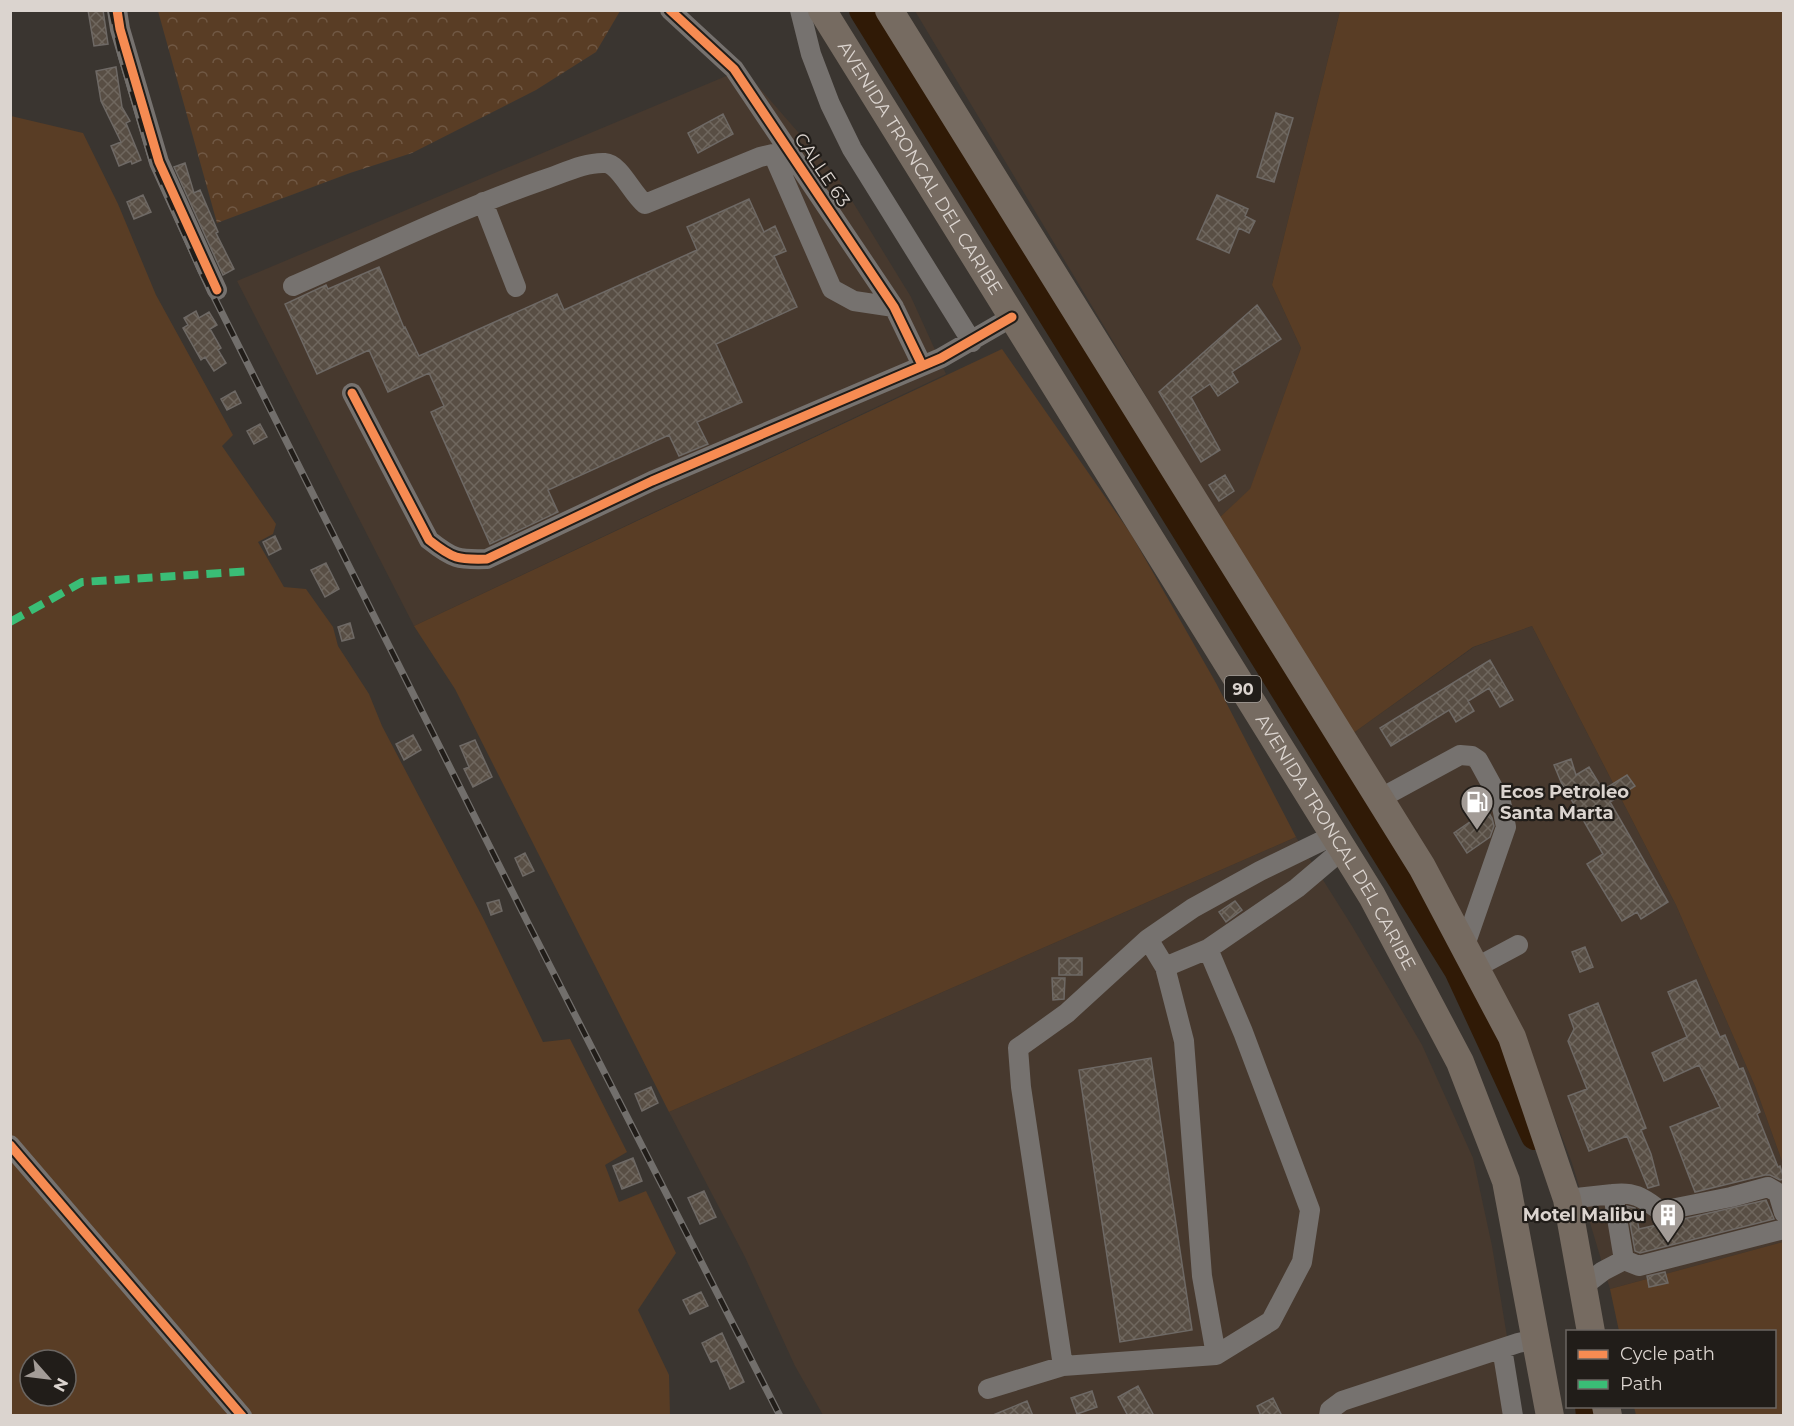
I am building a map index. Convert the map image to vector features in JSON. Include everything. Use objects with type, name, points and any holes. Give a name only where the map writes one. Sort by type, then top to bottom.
[{"type":"highway","name":"AVENIDA TRONCAL DEL CARIBE","points":[[822,10],[1372,896],[1464,1072],[1506,1181],[1550,1416]]},
{"type":"highway","points":[[889,10],[1422,867],[1512,1037],[1567,1199],[1591,1330]]},
{"type":"street","points":[[117,10],[120,29],[159,162],[217,290]]},
{"type":"street","name":"CALLE 63","points":[[670,10],[734,69],[783,155],[894,307],[922,365]]},
{"type":"street","points":[[800,10],[811,54],[830,104],[852,149],[972,342]]},
{"type":"street","points":[[293,286],[483,202],[582,167],[605,163],[616,167],[636,197],[645,204],[760,157],[783,155],[832,289],[854,301],[894,307]]},
{"type":"street","points":[[483,202],[516,286]]},
{"type":"street","points":[[352,393],[429,540],[447,554],[463,560],[487,559],[652,480],[972,342],[1012,316]]},
{"type":"street","points":[[1379,800],[1460,755],[1472,756],[1478,760],[1502,802],[1506,827],[1470,958]]},
{"type":"street","points":[[1063,1366],[1018,1048],[1067,1013],[1148,939],[1214,896],[1339,842]]},
{"type":"street","points":[[1165,967],[1208,949],[1297,888],[1339,842]]},
{"type":"street","points":[[1148,939],[1165,967],[1184,1041],[1202,1276],[1216,1355]]},
{"type":"street","points":[[1470,958],[1518,945]]},
{"type":"street","points":[[988,1389],[1063,1366],[1216,1355],[1271,1322],[1302,1262],[1310,1210],[1243,1032],[1208,949]]},
{"type":"street","points":[[10,1145],[242,1416]]},
{"type":"street","points":[[1567,1199],[1622,1192],[1640,1196],[1661,1211],[1768,1187],[1779,1192],[1783,1211]]},
{"type":"street","points":[[1613,1194],[1624,1260]]},
{"type":"street","points":[[1582,1287],[1603,1271],[1624,1260],[1639,1266],[1784,1229]]},
{"type":"street","points":[[1329,1416],[1330,1410],[1342,1401],[1536,1339]]},
{"type":"street","points":[[1502,1348],[1514,1416]]},
{"type":"shaded area","points":[[915,11],[1340,11],[1272,285],[1301,348],[1250,490],[1219,518]]},
{"type":"shaded area","points":[[743,69],[838,178],[911,297],[946,374],[414,626],[237,281]]},
{"type":"shaded area","points":[[1532,626],[1676,905],[1755,1086],[1783,1164],[1783,1242],[1610,1289],[1572,1163],[1516,1018],[1352,734],[1474,647]]},
{"type":"shaded area","points":[[1296,837],[1422,1045],[1473,1158],[1492,1246],[1520,1415],[823,1415],[795,1366],[745,1257],[669,1112]]},
{"type":"green space","points":[[158,10],[620,11],[596,52],[536,90],[412,153],[350,173],[217,223]]},
{"type":"green space","points":[[1340,11],[1783,11],[1783,1164],[1755,1086],[1676,905],[1532,626],[1473,647],[1352,734],[1219,518],[1250,489],[1301,348],[1272,285]]},
{"type":"green space","points":[[11,116],[83,133],[118,204],[156,295],[233,435],[222,446],[276,524],[273,534],[258,542],[284,587],[306,589],[333,627],[338,646],[369,694],[382,726],[484,920],[543,1042],[570,1039],[627,1152],[605,1165],[619,1202],[646,1191],[676,1253],[638,1310],[669,1375],[670,1415],[11,1416]]},
{"type":"green space","points":[[1002,349],[1131,534],[1216,683],[1296,837],[669,1112],[455,689],[414,626]]},
{"type":"green space","points":[[1783,1242],[1783,1415],[1636,1415],[1634,1408],[1776,1408],[1776,1330],[1619,1330],[1610,1289]]},
{"type":"building","points":[[88,10],[103,10],[108,44],[94,46]]},
{"type":"building","points":[[116,67],[122,107],[130,121],[126,123],[141,160],[119,166],[111,146],[121,142],[101,101],[96,71]]},
{"type":"building","points":[[1276,113],[1293,118],[1274,182],[1257,177]]},
{"type":"building","points":[[723,114],[733,134],[698,153],[688,133]]},
{"type":"building","points":[[185,163],[194,193],[200,190],[218,232],[216,233],[234,269],[223,275],[174,167]]},
{"type":"building","points":[[143,195],[151,212],[134,219],[127,202]]},
{"type":"building","points":[[1217,195],[1248,209],[1245,216],[1255,221],[1249,233],[1239,228],[1229,253],[1197,239]]},
{"type":"building","points":[[749,199],[764,232],[775,226],[786,251],[774,256],[797,307],[716,344],[742,402],[697,422],[708,444],[679,456],[669,435],[548,490],[558,512],[490,544],[431,412],[444,406],[429,373],[388,392],[369,350],[317,374],[285,304],[326,285],[328,289],[379,267],[404,328],[419,356],[557,294],[564,310],[697,250],[687,227]]},
{"type":"building","points":[[1257,305],[1281,339],[1232,372],[1238,382],[1218,396],[1210,384],[1191,397],[1220,450],[1201,462],[1159,392]]},
{"type":"building","points":[[196,311],[199,318],[209,312],[217,325],[210,329],[221,348],[218,350],[226,363],[214,371],[205,357],[201,360],[183,328],[188,325],[184,318]]},
{"type":"building","points":[[235,391],[241,403],[227,410],[221,399]]},
{"type":"building","points":[[260,424],[267,437],[254,444],[247,431]]},
{"type":"building","points":[[1225,475],[1234,491],[1219,501],[1209,485]]},
{"type":"building","points":[[275,536],[281,549],[269,555],[263,542]]},
{"type":"building","points":[[326,563],[339,589],[325,597],[311,570]]},
{"type":"building","points":[[350,623],[354,638],[342,641],[338,627]]},
{"type":"building","points":[[1490,660],[1513,700],[1500,707],[1489,688],[1468,701],[1474,711],[1456,722],[1449,710],[1391,746],[1380,728]]},
{"type":"building","points":[[413,735],[421,750],[404,760],[396,744]]},
{"type":"building","points":[[475,740],[492,777],[473,787],[464,769],[469,767],[460,746]]},
{"type":"building","points":[[1571,759],[1576,775],[1589,767],[1603,790],[1627,775],[1635,786],[1610,802],[1668,902],[1641,919],[1637,912],[1622,921],[1587,864],[1603,854],[1561,782],[1554,765]]},
{"type":"building","name":"Ecos Petroleo Santa Marta","points":[[1487,810],[1494,826],[1490,837],[1467,853],[1454,833]]},
{"type":"building","points":[[525,853],[534,871],[523,876],[515,858]]},
{"type":"building","points":[[499,900],[502,911],[491,915],[487,903]]},
{"type":"building","points":[[1235,901],[1242,910],[1226,922],[1219,912]]},
{"type":"building","points":[[1585,947],[1593,967],[1580,972],[1572,952]]},
{"type":"building","points":[[1059,958],[1082,958],[1082,975],[1059,975]]},
{"type":"building","points":[[1052,978],[1065,978],[1064,999],[1053,1000]]},
{"type":"building","points":[[1696,980],[1720,1037],[1725,1035],[1739,1069],[1743,1068],[1760,1112],[1757,1114],[1784,1179],[1780,1180],[1765,1175],[1695,1192],[1670,1127],[1720,1107],[1699,1065],[1664,1081],[1652,1053],[1687,1037],[1668,992]]},
{"type":"building","points":[[1598,1003],[1646,1128],[1641,1130],[1651,1154],[1659,1185],[1648,1188],[1627,1136],[1589,1151],[1568,1096],[1587,1089],[1568,1041],[1574,1029],[1569,1015]]},
{"type":"building","points":[[1151,1058],[1192,1330],[1120,1342],[1079,1070]]},
{"type":"building","points":[[651,1087],[658,1103],[642,1111],[635,1094]]},
{"type":"building","points":[[633,1158],[642,1181],[622,1189],[613,1166]]},
{"type":"building","points":[[704,1191],[716,1217],[700,1224],[688,1198]]},
{"type":"building","name":"Motel Malibu","points":[[1766,1200],[1774,1219],[1640,1253],[1635,1251],[1627,1206],[1635,1208],[1639,1229]]},
{"type":"building","points":[[1665,1272],[1668,1283],[1649,1287],[1647,1276]]},
{"type":"building","points":[[701,1292],[708,1306],[690,1314],[683,1300]]},
{"type":"building","points":[[722,1333],[744,1382],[730,1389],[717,1360],[711,1362],[702,1343]]},
{"type":"building","points":[[1138,1386],[1154,1416],[1128,1416],[1118,1397]]},
{"type":"building","points":[[1092,1391],[1097,1407],[1077,1414],[1071,1398]]},
{"type":"building","points":[[1273,1398],[1282,1416],[1261,1416],[1257,1406]]},
{"type":"building","points":[[1027,1401],[1033,1416],[993,1415]]},
{"type":"waterway","points":[[863,10],[1458,970],[1535,1136]]},
{"type":"waterway","points":[[1589,1408],[1590,1416]]},
{"type":"railway","points":[[111,10],[121,55],[152,160],[201,271],[527,921],[780,1416]]},
{"type":"marked path","points":[[10,622],[82,582],[252,571]]},
{"type":"cycle path","points":[[117,10],[120,29],[159,162],[217,290]]},
{"type":"cycle path","points":[[670,10],[734,69],[894,307],[922,365]]},
{"type":"cycle path","points":[[352,393],[429,540],[456,557],[487,559],[652,481],[941,358],[1012,317]]},
{"type":"cycle path","points":[[10,1145],[242,1416]]},
{"type":"place","name":"Ecos Petroleo Santa Marta","points":[[1477,831]]},
{"type":"place","name":"Motel Malibu","points":[[1668,1244]]}]
